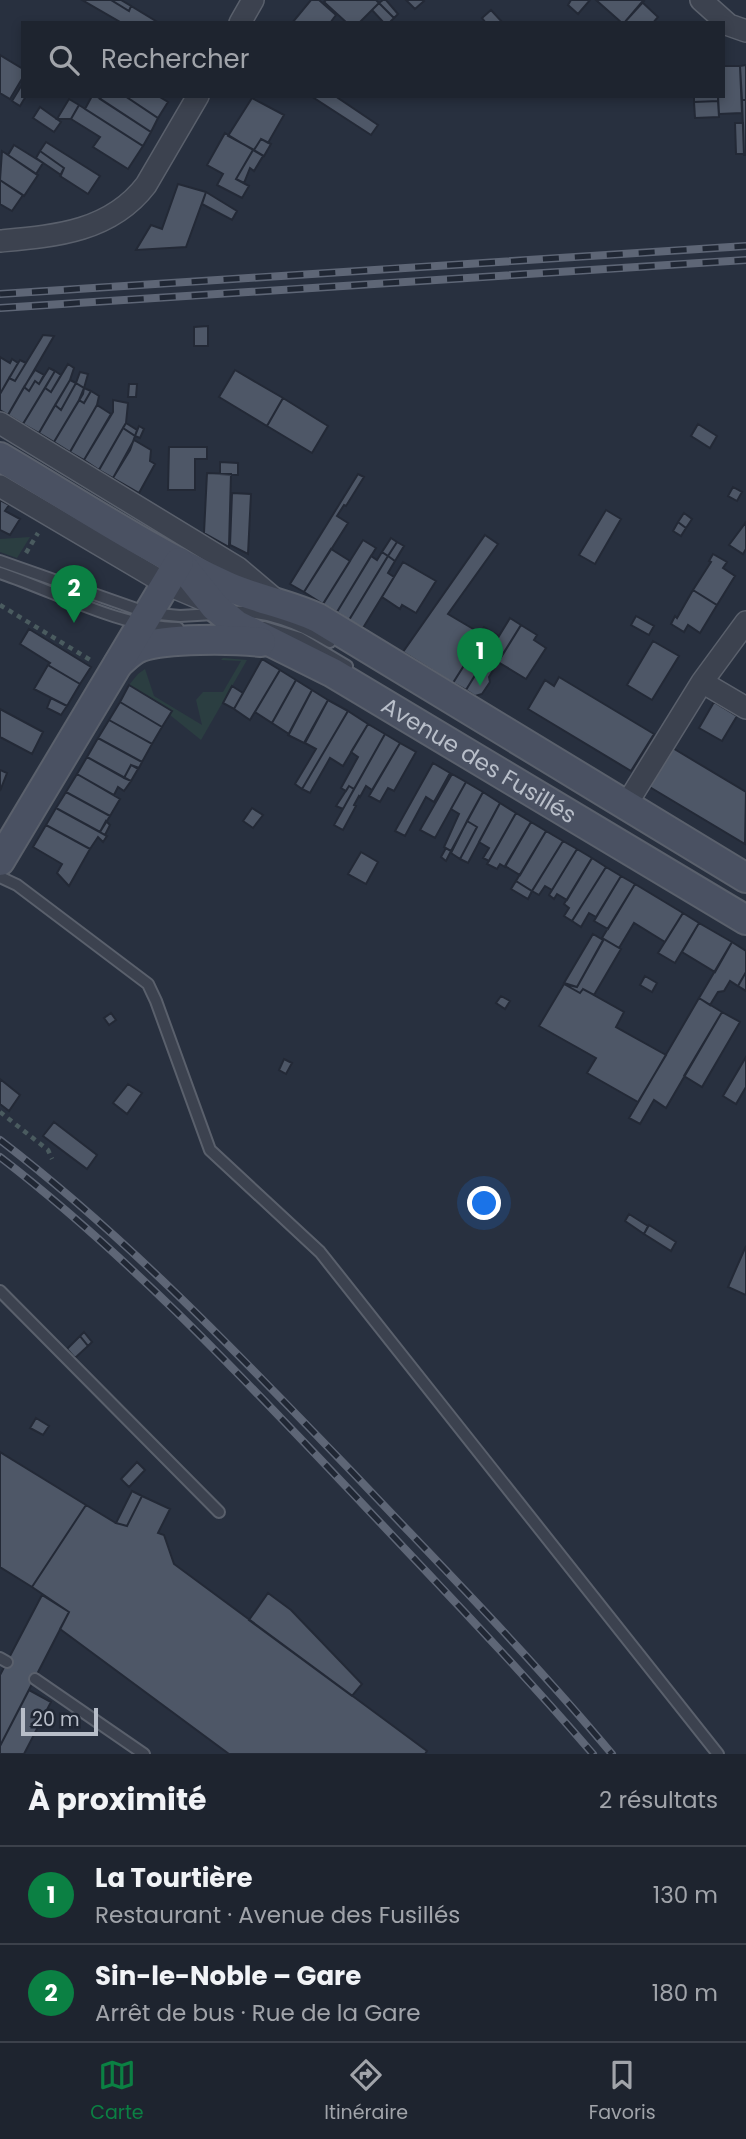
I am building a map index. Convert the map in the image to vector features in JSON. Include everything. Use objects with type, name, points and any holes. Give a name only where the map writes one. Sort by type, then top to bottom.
[{"type":"main road","points":[[0,457],[172,573],[145,619],[106,666],[0,861]]},
{"type":"main road","name":"Avenue des Fusillés","points":[[172,573],[278,602],[329,624],[746,878]]},
{"type":"main road","name":"Avenue des Fusillés","points":[[172,573],[223,617],[333,674],[746,920]]},
{"type":"main road","points":[[106,666],[136,649],[156,643],[242,641],[279,646]]},
{"type":"street","points":[[241,21],[253,0]]},
{"type":"street","points":[[701,0],[725,21]]},
{"type":"street","points":[[725,21],[746,31]]},
{"type":"street","points":[[0,241],[47,237],[82,230],[124,208],[146,186],[197,98]]},
{"type":"street","name":"Avenue des Fusillés","points":[[0,423],[238,568],[278,602]]},
{"type":"street","name":"Avenue des Fusillés","points":[[0,486],[172,573]]},
{"type":"street","points":[[626,806],[702,682],[746,622]]},
{"type":"street","points":[[702,682],[746,708]]},
{"type":"lane","points":[[0,561],[145,619],[161,628],[195,628]]},
{"type":"lane","points":[[0,573],[145,619],[180,616],[223,617],[251,612],[270,615],[289,621],[340,647]]},
{"type":"lane","points":[[223,617],[285,632],[361,674]]},
{"type":"lane","points":[[0,877],[17,885],[148,984],[210,1150],[320,1252],[718,1754]]},
{"type":"lane","points":[[0,1291],[219,1513]]},
{"type":"lane","points":[[35,1679],[144,1754]]},
{"type":"path","points":[[0,605],[106,666]]},
{"type":"path","points":[[0,1112],[48,1150],[52,1159]]},
{"type":"shaded area","points":[[30,537],[17,558],[0,552],[0,539]]},
{"type":"shaded area","points":[[221,660],[247,660],[201,740],[170,715],[172,711],[129,685],[145,669],[154,696],[202,725],[196,700],[203,692],[223,692],[241,661]]},
{"type":"building","points":[[82,0],[111,0],[129,11],[131,6],[156,21],[119,21]]},
{"type":"building","points":[[111,0],[121,0],[131,6],[129,11]]},
{"type":"building","points":[[311,0],[319,0],[336,15],[332,21],[294,21]]},
{"type":"building","points":[[376,0],[379,3],[361,21],[345,21],[324,2]]},
{"type":"building","points":[[383,0],[398,14],[394,18],[379,3]]},
{"type":"building","points":[[406,0],[423,0],[424,1],[415,9]]},
{"type":"building","points":[[571,0],[590,0],[578,14],[568,5]]},
{"type":"building","points":[[596,0],[644,1],[626,21],[620,21]]},
{"type":"building","points":[[642,2],[658,17],[655,21],[626,21]]},
{"type":"building","points":[[379,3],[394,18],[391,21],[382,21],[372,10]]},
{"type":"building","points":[[491,10],[501,21],[484,21],[482,18]]},
{"type":"building","points":[[0,55],[21,68],[21,80],[10,99],[0,93]]},
{"type":"building","points":[[746,65],[746,100],[742,100],[740,66]]},
{"type":"building","points":[[725,66],[740,66],[742,113],[719,114],[718,98],[725,98]]},
{"type":"building","points":[[21,86],[21,98],[25,98],[20,106],[12,101]]},
{"type":"building","points":[[91,98],[99,98],[151,132],[143,146],[85,109]]},
{"type":"building","points":[[128,98],[158,118],[151,132],[100,99]]},
{"type":"building","points":[[128,98],[161,98],[168,102],[158,118]]},
{"type":"building","points":[[252,98],[284,115],[268,143],[261,139],[254,150],[228,136]]},
{"type":"building","points":[[314,98],[338,98],[378,125],[371,135]]},
{"type":"building","points":[[694,98],[718,98],[718,101],[694,102]]},
{"type":"building","points":[[69,99],[79,105],[71,119],[57,119]]},
{"type":"building","points":[[742,100],[746,100],[746,155],[744,155]]},
{"type":"building","points":[[718,101],[719,117],[695,118],[694,102]]},
{"type":"building","points":[[79,105],[143,146],[128,169],[93,147],[100,137],[71,119]]},
{"type":"building","points":[[40,107],[61,122],[54,132],[33,118]]},
{"type":"building","points":[[735,123],[743,123],[744,154],[736,154]]},
{"type":"building","points":[[225,133],[253,150],[236,179],[249,186],[242,198],[217,185],[223,174],[207,165]]},
{"type":"building","points":[[261,139],[271,144],[264,156],[254,150]]},
{"type":"building","points":[[46,142],[100,176],[88,194],[60,176],[64,168],[40,151]]},
{"type":"building","points":[[14,145],[43,163],[36,174],[8,155]]},
{"type":"building","points":[[253,150],[263,156],[254,171],[250,168],[244,183],[236,179]]},
{"type":"building","points":[[2,151],[38,175],[24,196],[0,180]]},
{"type":"building","points":[[40,151],[64,168],[61,175],[36,158]]},
{"type":"building","points":[[0,180],[23,195],[12,211],[0,204]]},
{"type":"building","points":[[178,184],[206,192],[186,247],[136,250],[151,225],[162,229]]},
{"type":"building","points":[[206,192],[237,211],[232,220],[202,204]]},
{"type":"building","points":[[208,326],[208,346],[194,346],[194,327]]},
{"type":"building","points":[[43,335],[54,336],[8,415],[0,410],[0,394],[9,378],[15,381]]},
{"type":"building","points":[[0,357],[10,363],[12,359],[18,363],[0,394]]},
{"type":"building","points":[[20,360],[26,363],[15,381],[9,378]]},
{"type":"building","points":[[68,364],[74,368],[70,380],[39,433],[23,424],[45,388],[51,392]]},
{"type":"building","points":[[49,368],[55,371],[23,424],[8,415],[24,387],[29,391],[35,381],[39,384]]},
{"type":"building","points":[[35,370],[44,375],[39,384],[35,381],[29,391],[24,387]]},
{"type":"building","points":[[235,370],[283,398],[267,426],[219,397]]},
{"type":"building","points":[[55,371],[61,375],[51,392],[45,388]]},
{"type":"building","points":[[80,372],[88,374],[84,388],[76,383]]},
{"type":"building","points":[[70,380],[76,383],[61,410],[55,405]]},
{"type":"building","points":[[76,383],[84,388],[83,394],[54,442],[39,433],[55,405],[61,410]]},
{"type":"building","points":[[129,384],[137,384],[136,397],[128,397]]},
{"type":"building","points":[[84,388],[91,391],[84,403],[79,400]]},
{"type":"building","points":[[91,391],[99,396],[97,405],[70,452],[54,442],[79,400],[84,403]]},
{"type":"building","points":[[283,398],[328,426],[312,453],[267,426]]},
{"type":"building","points":[[113,400],[128,403],[126,423],[99,470],[84,460],[113,412]]},
{"type":"building","points":[[97,405],[111,414],[84,460],[70,452]]},
{"type":"building","points":[[126,423],[137,430],[135,436],[123,428]]},
{"type":"building","points":[[698,424],[717,436],[710,448],[691,436]]},
{"type":"building","points":[[139,426],[144,429],[140,438],[135,436]]},
{"type":"building","points":[[123,428],[135,436],[113,478],[99,470]]},
{"type":"building","points":[[134,440],[151,450],[150,461],[155,464],[139,493],[113,478]]},
{"type":"building","points":[[169,447],[207,447],[207,459],[195,459],[195,490],[168,490]]},
{"type":"building","points":[[220,462],[238,463],[238,475],[220,474]]},
{"type":"building","points":[[207,473],[231,474],[229,547],[204,533]]},
{"type":"building","points":[[358,474],[364,477],[337,516],[348,523],[304,592],[290,584]]},
{"type":"building","points":[[733,487],[742,492],[737,501],[728,496]]},
{"type":"building","points":[[232,493],[251,494],[248,554],[230,545]]},
{"type":"building","points":[[0,500],[9,505],[5,511],[20,519],[10,535],[0,530]]},
{"type":"building","points":[[606,510],[621,519],[595,564],[579,555]]},
{"type":"building","points":[[684,513],[692,519],[686,528],[678,522]]},
{"type":"building","points":[[678,522],[686,528],[681,536],[673,531]]},
{"type":"building","points":[[746,522],[746,549],[743,554],[729,545]]},
{"type":"building","points":[[485,535],[498,544],[448,614],[480,633],[484,627],[499,636],[482,664],[470,656],[453,683],[403,652]]},
{"type":"building","points":[[391,538],[397,542],[388,556],[382,552]]},
{"type":"building","points":[[363,540],[376,548],[337,612],[323,604]]},
{"type":"building","points":[[397,542],[404,546],[395,561],[388,556]]},
{"type":"building","points":[[331,549],[350,561],[323,604],[304,592]]},
{"type":"building","points":[[382,552],[388,556],[349,620],[337,612],[371,556],[377,560]]},
{"type":"building","points":[[713,554],[727,562],[723,568],[735,576],[717,605],[693,590],[711,562],[709,561]]},
{"type":"building","points":[[388,556],[395,561],[388,573],[394,577],[363,628],[349,620]]},
{"type":"building","points":[[403,562],[436,581],[416,613],[402,605],[400,609],[382,597]]},
{"type":"building","points":[[693,590],[717,605],[700,633],[688,625],[684,632],[671,624]]},
{"type":"building","points":[[636,616],[654,626],[649,635],[631,625]]},
{"type":"building","points":[[510,618],[521,625],[489,677],[490,682],[482,694],[475,696],[466,690]]},
{"type":"building","points":[[521,625],[537,635],[534,640],[546,648],[526,679],[498,662]]},
{"type":"building","points":[[29,629],[91,667],[80,684],[20,644]]},
{"type":"building","points":[[653,641],[679,656],[652,700],[627,685]]},
{"type":"building","points":[[470,656],[482,664],[466,690],[453,683]]},
{"type":"building","points":[[262,659],[280,670],[250,720],[234,709]]},
{"type":"building","points":[[48,665],[80,684],[67,706],[34,689]]},
{"type":"building","points":[[280,670],[296,680],[272,723],[255,712]]},
{"type":"building","points":[[559,677],[654,734],[631,771],[528,709],[545,680],[554,686]]},
{"type":"building","points":[[296,680],[312,690],[289,734],[272,723]]},
{"type":"building","points":[[129,685],[172,711],[162,727],[120,702]]},
{"type":"building","points":[[232,686],[243,693],[234,709],[223,703]]},
{"type":"building","points":[[312,690],[328,700],[304,743],[288,735]]},
{"type":"building","points":[[51,698],[67,706],[61,715],[47,708]]},
{"type":"building","points":[[328,700],[348,711],[302,789],[295,784],[316,749],[305,743]]},
{"type":"building","points":[[120,702],[162,727],[152,744],[109,720]]},
{"type":"building","points":[[714,702],[737,716],[722,741],[699,728]]},
{"type":"building","points":[[0,709],[43,732],[32,754],[0,737]]},
{"type":"building","points":[[348,711],[368,724],[343,766],[330,758],[310,793],[302,789]]},
{"type":"building","points":[[109,720],[152,744],[142,762],[98,738]]},
{"type":"building","points":[[368,724],[385,734],[354,789],[349,786],[346,791],[341,788],[358,757],[351,752]]},
{"type":"building","points":[[385,734],[400,743],[372,790],[366,786],[359,796],[343,830],[334,825]]},
{"type":"building","points":[[98,738],[142,762],[139,768],[131,765],[124,778],[87,757]]},
{"type":"building","points":[[400,743],[416,752],[394,791],[388,788],[380,802],[369,796]]},
{"type":"building","points":[[671,747],[746,792],[745,844],[648,786]]},
{"type":"building","points":[[87,757],[131,781],[124,791],[118,787],[114,795],[77,774]]},
{"type":"building","points":[[433,763],[450,773],[434,802],[426,797],[405,836],[395,831]]},
{"type":"building","points":[[131,765],[138,769],[131,781],[124,778]]},
{"type":"building","points":[[0,770],[7,773],[0,791]]},
{"type":"building","points":[[77,774],[120,799],[110,816],[66,792]]},
{"type":"building","points":[[452,774],[466,782],[435,838],[420,830]]},
{"type":"building","points":[[466,782],[483,792],[451,851],[444,847],[459,814],[451,809]]},
{"type":"building","points":[[349,786],[354,789],[343,809],[336,806]]},
{"type":"building","points":[[66,792],[110,816],[100,832],[56,808]]},
{"type":"building","points":[[483,792],[500,803],[468,863],[460,859],[477,827],[467,821]]},
{"type":"building","points":[[500,803],[516,813],[489,861],[483,858],[489,848],[479,842]]},
{"type":"building","points":[[56,808],[107,836],[103,842],[98,837],[90,849],[46,825]]},
{"type":"building","points":[[252,808],[263,815],[253,828],[243,821]]},
{"type":"building","points":[[516,813],[531,822],[505,867],[500,864],[497,869],[487,864]]},
{"type":"building","points":[[106,821],[110,825],[105,835],[100,832]]},
{"type":"building","points":[[467,821],[477,827],[460,859],[451,853]]},
{"type":"building","points":[[531,822],[546,831],[520,875],[505,866]]},
{"type":"building","points":[[46,825],[90,849],[69,886],[57,873],[62,864],[33,847]]},
{"type":"building","points":[[546,831],[563,841],[532,891],[516,881]]},
{"type":"building","points":[[563,841],[577,849],[552,890],[545,886],[539,895],[532,891]]},
{"type":"building","points":[[446,848],[451,851],[446,861],[441,857]]},
{"type":"building","points":[[577,849],[592,858],[567,900],[557,894],[554,899],[549,895]]},
{"type":"building","points":[[361,852],[378,862],[366,884],[348,874]]},
{"type":"building","points":[[592,858],[606,867],[572,921],[564,916],[569,908],[564,904]]},
{"type":"building","points":[[606,867],[621,876],[596,917],[589,913],[581,927],[572,921]]},
{"type":"building","points":[[621,876],[635,884],[608,929],[594,921]]},
{"type":"building","points":[[516,881],[532,891],[528,899],[511,889]]},
{"type":"building","points":[[635,884],[683,913],[665,942],[634,923],[619,948],[602,938]]},
{"type":"building","points":[[683,913],[699,923],[675,963],[658,953]]},
{"type":"building","points":[[699,923],[732,942],[715,972],[682,952]]},
{"type":"building","points":[[593,934],[603,940],[577,987],[564,983]]},
{"type":"building","points":[[604,939],[621,949],[594,995],[583,989],[580,993],[564,984],[577,987]]},
{"type":"building","points":[[732,942],[746,951],[746,972],[738,986],[730,981],[724,991],[718,992],[710,1005],[699,998]]},
{"type":"building","points":[[746,972],[746,991],[738,986]]},
{"type":"building","points":[[645,976],[657,983],[652,992],[640,985]]},
{"type":"building","points":[[564,984],[580,993],[583,989],[624,1012],[616,1027],[666,1055],[638,1102],[587,1073],[596,1058],[539,1026]]},
{"type":"building","points":[[501,996],[510,1001],[505,1009],[496,1003]]},
{"type":"building","points":[[699,998],[722,1012],[666,1108],[654,1100],[640,1124],[629,1118]]},
{"type":"building","points":[[722,1012],[740,1022],[702,1087],[684,1076]]},
{"type":"building","points":[[111,1013],[116,1020],[109,1025],[104,1018]]},
{"type":"building","points":[[746,1057],[746,1087],[736,1104],[723,1096]]},
{"type":"building","points":[[284,1059],[292,1063],[286,1074],[279,1070]]},
{"type":"building","points":[[0,1079],[20,1095],[9,1111],[0,1104]]},
{"type":"building","points":[[128,1084],[142,1093],[127,1114],[113,1103]]},
{"type":"building","points":[[54,1122],[97,1155],[87,1169],[43,1136]]},
{"type":"building","points":[[629,1214],[648,1226],[644,1234],[625,1221]]},
{"type":"building","points":[[649,1225],[676,1242],[671,1251],[644,1234]]},
{"type":"building","points":[[746,1246],[746,1295],[728,1287]]},
{"type":"building","points":[[84,1332],[92,1342],[88,1346],[80,1336]]},
{"type":"building","points":[[80,1336],[88,1346],[75,1358],[67,1349]]},
{"type":"building","points":[[36,1418],[49,1426],[43,1435],[30,1428]]},
{"type":"building","points":[[0,1452],[86,1505],[32,1587],[0,1567]]},
{"type":"building","points":[[137,1462],[145,1470],[129,1487],[121,1479]]},
{"type":"building","points":[[132,1491],[142,1496],[127,1526],[116,1523]]},
{"type":"building","points":[[142,1496],[170,1509],[158,1533],[164,1535],[174,1564],[427,1751],[425,1754],[229,1754],[60,1629],[69,1612],[32,1587],[86,1505],[116,1523],[127,1526]]},
{"type":"building","points":[[268,1593],[291,1610],[362,1684],[352,1696],[249,1620]]},
{"type":"building","points":[[42,1595],[69,1612],[0,1746],[0,1675]]},
{"type":"building","points":[[29,1690],[51,1702],[24,1754],[0,1754],[0,1746]]},
{"type":"railway","points":[[0,294],[746,246]]},
{"type":"railway","points":[[0,308],[746,260]]},
{"type":"railway","points":[[0,1140],[139,1258],[226,1343],[485,1612],[612,1754]]},
{"type":"railway","points":[[0,1157],[95,1236],[228,1363],[476,1624],[593,1754]]},
{"type":"place","name":"Sin-le-Noble – Gare","points":[[74,623]]},
{"type":"place","name":"La Tourtière","points":[[480,686]]}]
